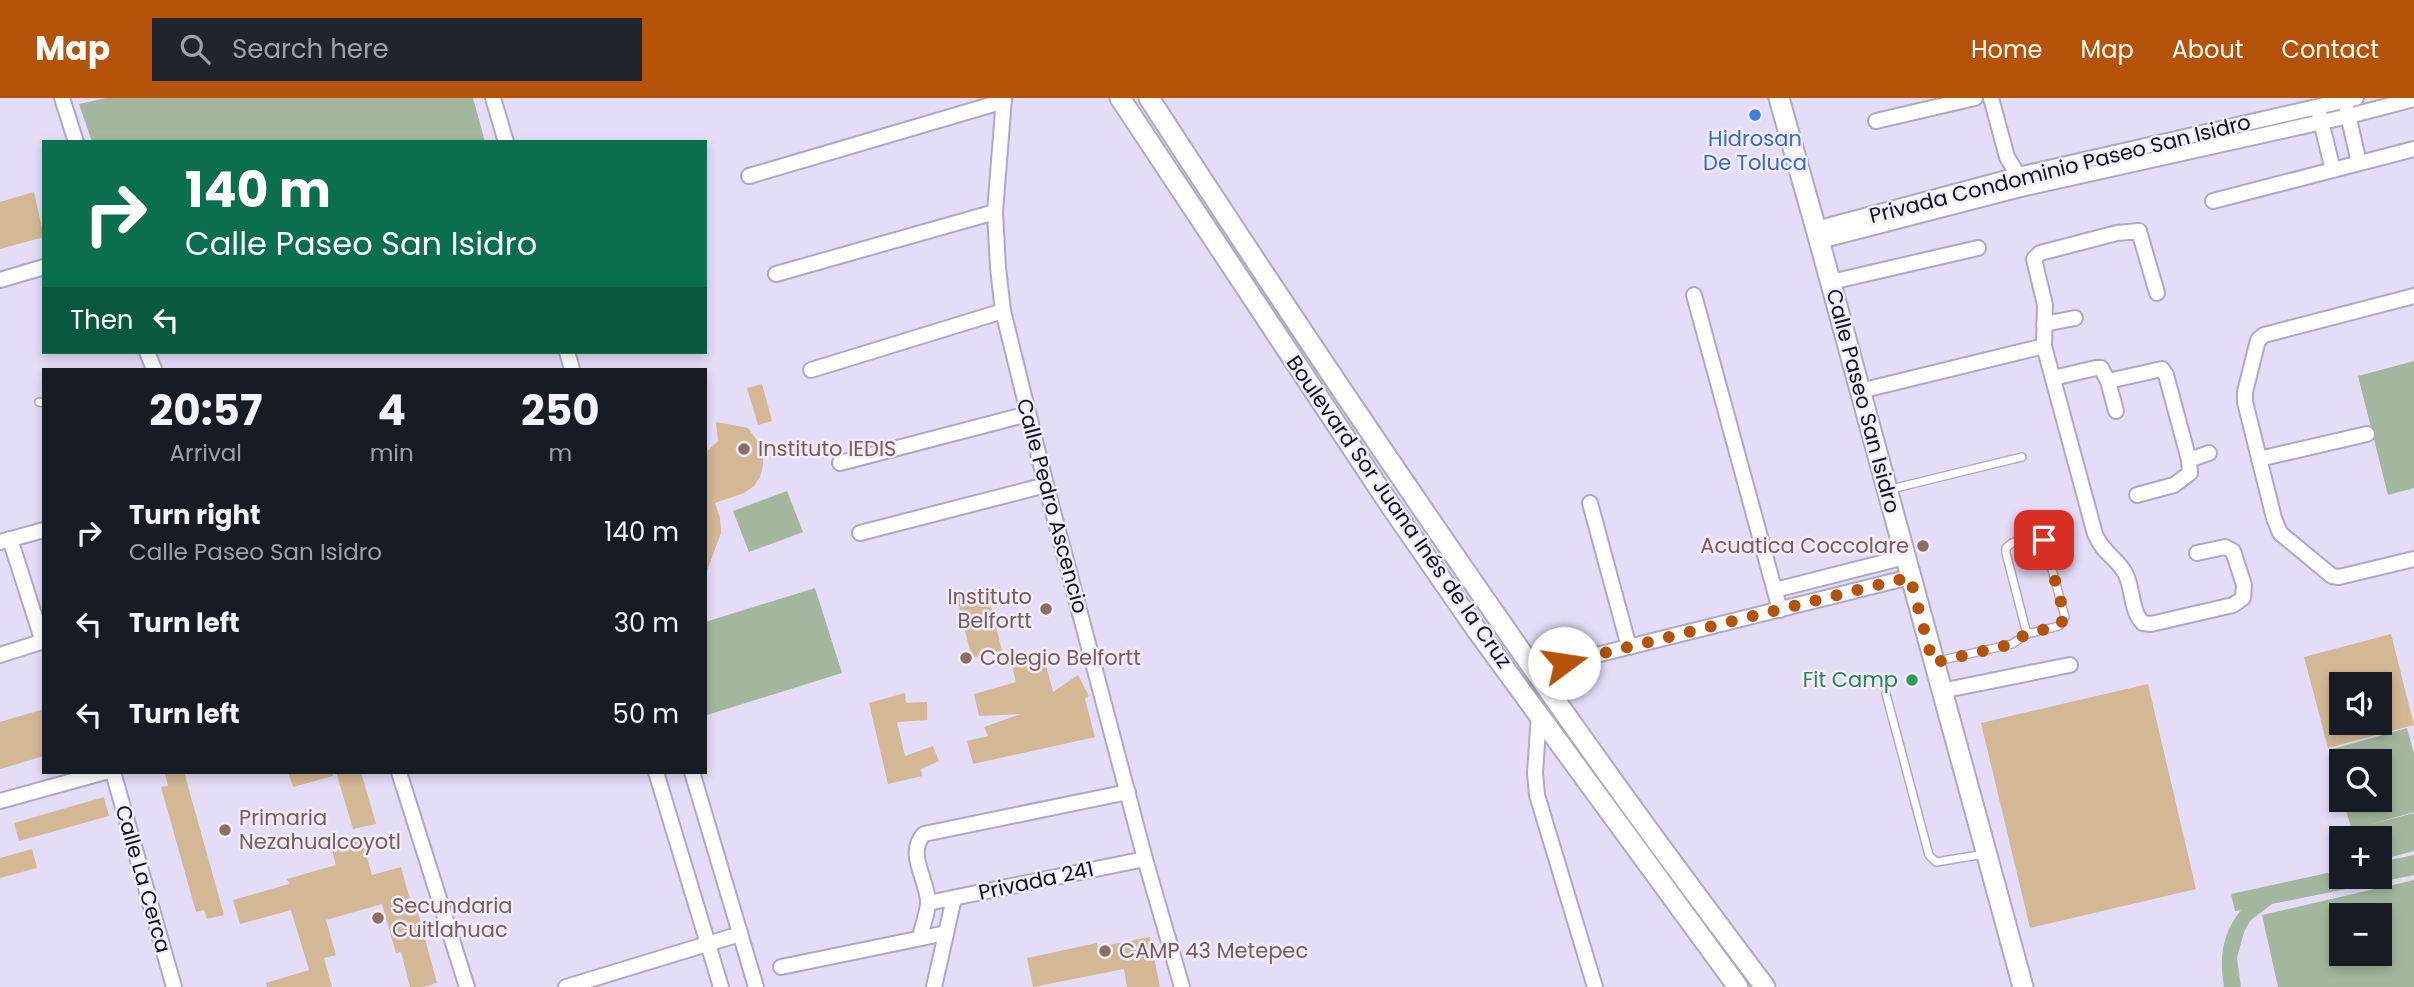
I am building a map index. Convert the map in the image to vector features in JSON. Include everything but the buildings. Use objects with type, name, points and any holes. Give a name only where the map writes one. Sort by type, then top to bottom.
[{"type":"main road","name":"Boulevard Sor Juana Inés de la Cruz","points":[[1120,98],[1392,508],[1478,632],[1738,987]]},
{"type":"main road","name":"Boulevard Sor Juana Inés de la Cruz","points":[[1149,98],[1372,434],[1518,647],[1614,783],[1765,987]]},
{"type":"main road","name":"Calle Paseo San Isidro","points":[[1779,98],[2023,987]]},
{"type":"street","points":[[62,98],[75,140]]},
{"type":"street","points":[[493,98],[505,140]]},
{"type":"street","points":[[1876,121],[1975,98]]},
{"type":"street","points":[[1991,98],[2007,157],[2020,182]]},
{"type":"street","points":[[2348,99],[2359,163]]},
{"type":"street","name":"Privada Condominio Paseo San Isidro","points":[[1818,235],[2316,102],[2348,99]]},
{"type":"street","name":"Privada Condominio Paseo San Isidro","points":[[2020,182],[2321,122],[2414,99]]},
{"type":"street","points":[[748,176],[1004,100]]},
{"type":"street","name":"Calle Pedro Ascencio","points":[[1004,100],[995,212],[1003,311],[1145,859],[1182,987]]},
{"type":"street","points":[[2316,102],[2333,170]]},
{"type":"street","points":[[2213,201],[2414,149]]},
{"type":"street","points":[[776,274],[995,212]]},
{"type":"street","points":[[2157,293],[2139,231],[2117,233],[2040,253],[2035,257],[2034,263],[2045,305],[2044,346],[2095,534],[2102,549],[2126,574],[2137,614],[2143,623],[2151,624],[2233,605],[2243,598],[2244,585],[2233,551],[2225,547],[2197,553]]},
{"type":"street","points":[[1831,282],[1978,248]]},
{"type":"street","points":[[0,280],[42,269]]},
{"type":"street","points":[[1694,295],[1780,610]]},
{"type":"street","points":[[2414,296],[2264,335],[2258,340],[2245,393],[2259,459],[2280,533],[2324,572],[2340,577],[2414,559]]},
{"type":"street","points":[[811,370],[1003,311]]},
{"type":"street","points":[[2044,324],[2075,318]]},
{"type":"street","points":[[1860,391],[2044,346]]},
{"type":"street","points":[[2053,379],[2101,369],[2105,372],[2116,411]]},
{"type":"street","points":[[2108,381],[2162,369],[2166,375],[2189,460],[2190,473],[2174,485],[2137,495]]},
{"type":"street","points":[[840,463],[1028,414]]},
{"type":"street","points":[[2259,459],[2367,433]]},
{"type":"street","points":[[2189,460],[2209,453]]},
{"type":"street","points":[[860,533],[1046,485]]},
{"type":"street","points":[[1590,502],[1629,647]]},
{"type":"street","points":[[42,531],[5,541],[42,639]]},
{"type":"street","points":[[1775,590],[1905,558]]},
{"type":"street","points":[[1564,663],[1910,577]]},
{"type":"street","points":[[0,655],[42,642]]},
{"type":"street","points":[[1941,691],[2070,665]]},
{"type":"street","points":[[1539,713],[1535,773],[1537,795],[1595,987]]},
{"type":"street","points":[[0,801],[98,774]]},
{"type":"street","name":"Calle La Cerca","points":[[114,774],[174,987]]},
{"type":"street","points":[[400,774],[467,987]]},
{"type":"street","points":[[657,774],[721,987]]},
{"type":"street","points":[[693,774],[756,987]]},
{"type":"street","points":[[920,937],[928,903],[916,851],[918,841],[924,834],[1128,792]]},
{"type":"street","name":"Privada 241","points":[[928,903],[1145,859]]},
{"type":"street","points":[[934,987],[954,898]]},
{"type":"street","points":[[781,967],[946,933]]},
{"type":"street","points":[[566,987],[740,934]]},
{"type":"lane","points":[[1887,490],[2022,457]]},
{"type":"lane","points":[[1933,663],[2012,644],[2026,634],[2059,626],[2065,617],[2044,540],[2034,535],[2006,548],[2026,634]]},
{"type":"lane","points":[[1886,694],[1928,855],[1936,862],[1986,853]]},
{"type":"green space","points":[[106,98],[473,98],[484,140],[91,140],[79,104]]},
{"type":"green space","points":[[2414,361],[2414,488],[2388,495],[2358,376]]},
{"type":"green space","points":[[787,491],[803,532],[749,552],[733,511]]},
{"type":"green space","points":[[815,588],[842,673],[707,715],[707,621]]},
{"type":"green space","points":[[2407,728],[2414,754],[2414,812],[2372,824],[2414,813],[2414,851],[2392,857],[2392,826],[2351,826],[2346,812],[2392,812],[2392,749],[2333,749],[2382,735],[2392,735],[2392,732]]},
{"type":"green space","points":[[2414,855],[2414,875],[2392,879],[2392,860]]},
{"type":"green space","points":[[2329,873],[2329,889],[2345,889],[2272,904],[2250,921],[2237,958],[2241,987],[2224,987],[2224,946],[2230,928],[2241,910],[2235,911],[2231,894]]},
{"type":"green space","points":[[2414,880],[2414,987],[2278,987],[2262,915],[2375,889],[2392,889],[2392,885]]},
{"type":"place","name":"Hidrosan De Toluca","points":[[1755,115]]},
{"type":"place","name":"Instituto IEDIS","points":[[744,449]]},
{"type":"place","name":"Acuatica Coccolare","points":[[1923,546]]},
{"type":"place","name":"Instituto Belfortt","points":[[1046,609]]},
{"type":"place","name":"Colegio Belfortt","points":[[966,658]]},
{"type":"place","name":"Fit Camp","points":[[1912,680]]},
{"type":"place","name":"Primaria Nezahualcoyotl","points":[[225,830]]},
{"type":"place","name":"Secundaria Cuitlahuac","points":[[378,918]]},
{"type":"place","name":"CAMP 43 Metepec","points":[[1105,951]]},
{"type":"route","points":[[1564,663],[1910,577],[1933,663],[2012,644],[2026,634],[2059,626],[2065,617],[2044,540]]}]
